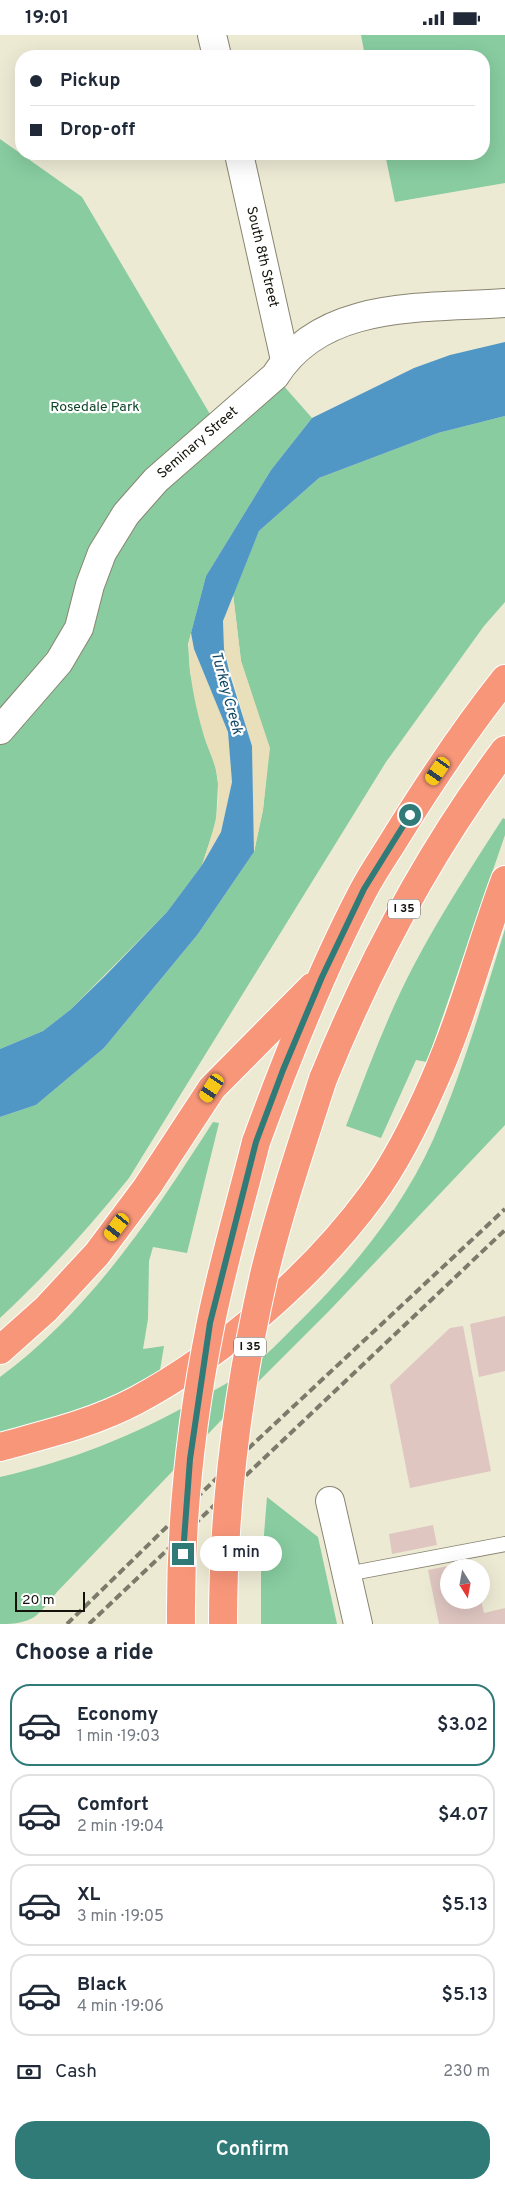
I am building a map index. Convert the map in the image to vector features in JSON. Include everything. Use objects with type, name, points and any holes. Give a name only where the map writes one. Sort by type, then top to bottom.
[{"type":"highway","points":[[181,1624],[181,1592],[190,1459],[210,1323],[256,1142],[283,1070],[322,977],[364,889],[428,785],[476,715],[505,679]]},
{"type":"highway","name":"I 35","points":[[223,1624],[223,1581],[229,1479],[243,1382],[264,1275],[290,1181],[323,1079],[344,1027],[387,938],[439,847],[505,750]]},
{"type":"highway","points":[[0,1447],[86,1423],[137,1400],[211,1352],[264,1309],[334,1243],[374,1193],[406,1139],[434,1081],[465,1002],[505,880]]},
{"type":"highway","points":[[0,1350],[46,1309],[97,1254],[147,1187],[212,1088],[322,977]]},
{"type":"street","points":[[212,35],[216,50]]},
{"type":"street","name":"South 8th Street","points":[[240,160],[286,360]]},
{"type":"street","name":"Seminary Street","points":[[0,730],[60,662],[79,628],[90,585],[102,553],[126,514],[156,479],[275,376],[286,360],[316,334],[374,313],[415,307],[505,303]]},
{"type":"street","points":[[330,1501],[358,1624]]},
{"type":"lane","points":[[346,1574],[505,1544]]},
{"type":"green space","points":[[361,35],[505,35],[505,183],[395,202],[386,160],[490,160],[490,50],[364,50]]},
{"type":"green space","name":"Rosedale Park","points":[[0,139],[15,150],[15,160],[30,160],[82,197],[217,426],[275,376],[312,418],[271,470],[206,576],[188,644],[190,672],[206,742],[215,762],[218,784],[216,822],[202,865],[167,912],[70,1010],[43,1031],[0,1049]]},
{"type":"green space","points":[[505,416],[505,602],[484,626],[386,762],[129,1178],[67,1250],[0,1318],[0,1117],[36,1105],[104,1048],[198,934],[254,852],[263,810],[269,748],[241,661],[233,594],[259,531],[319,478],[438,433]]},
{"type":"green space","points":[[503,818],[505,819],[505,835],[427,1062],[416,1060],[381,1138],[346,1126],[386,1024],[404,984],[468,872]]},
{"type":"green space","points":[[505,929],[505,1125],[39,1613],[20,1623],[0,1624],[0,1477],[76,1455],[125,1436],[172,1414],[244,1373],[262,1359],[314,1307],[372,1240],[406,1192],[420,1166],[444,1114],[463,1062]]},
{"type":"green space","points":[[213,1122],[219,1123],[187,1253],[153,1247],[149,1261],[148,1319],[143,1349],[164,1346],[159,1376],[119,1398],[0,1435],[0,1377],[33,1351],[92,1291],[143,1226]]},
{"type":"green space","points":[[267,1497],[318,1537],[337,1624],[261,1624],[261,1572]]},
{"type":"sand","points":[[233,594],[241,661],[270,748],[263,810],[254,852],[252,746],[224,649],[223,621]]},
{"type":"sand","points":[[191,633],[194,649],[228,732],[232,782],[221,832],[202,865],[215,825],[219,794],[216,772],[202,731],[192,687],[189,658]]},
{"type":"water","name":"Turkey Creek","points":[[505,342],[505,416],[438,433],[319,478],[259,531],[223,621],[224,649],[230,675],[252,746],[254,852],[198,934],[104,1048],[36,1105],[0,1117],[0,1049],[43,1031],[70,1010],[105,976],[167,912],[202,865],[221,832],[232,782],[228,732],[194,649],[191,633],[206,576],[271,470],[312,418],[414,368],[450,355]]},
{"type":"building","points":[[505,1316],[505,1371],[479,1377],[470,1324]]},
{"type":"building","points":[[463,1326],[491,1471],[410,1488],[390,1385],[450,1328]]},
{"type":"building","points":[[433,1525],[437,1545],[392,1554],[389,1534]]},
{"type":"building","points":[[440,1568],[440,1609],[483,1609],[484,1613],[505,1608],[505,1624],[439,1624],[428,1570]]},
{"type":"railway","points":[[67,1624],[221,1474],[505,1209]]},
{"type":"railway","points":[[89,1624],[505,1230]]},
{"type":"route","points":[[183,1554],[190,1459],[210,1323],[256,1142],[283,1070],[322,977],[364,889],[410,815]]}]
